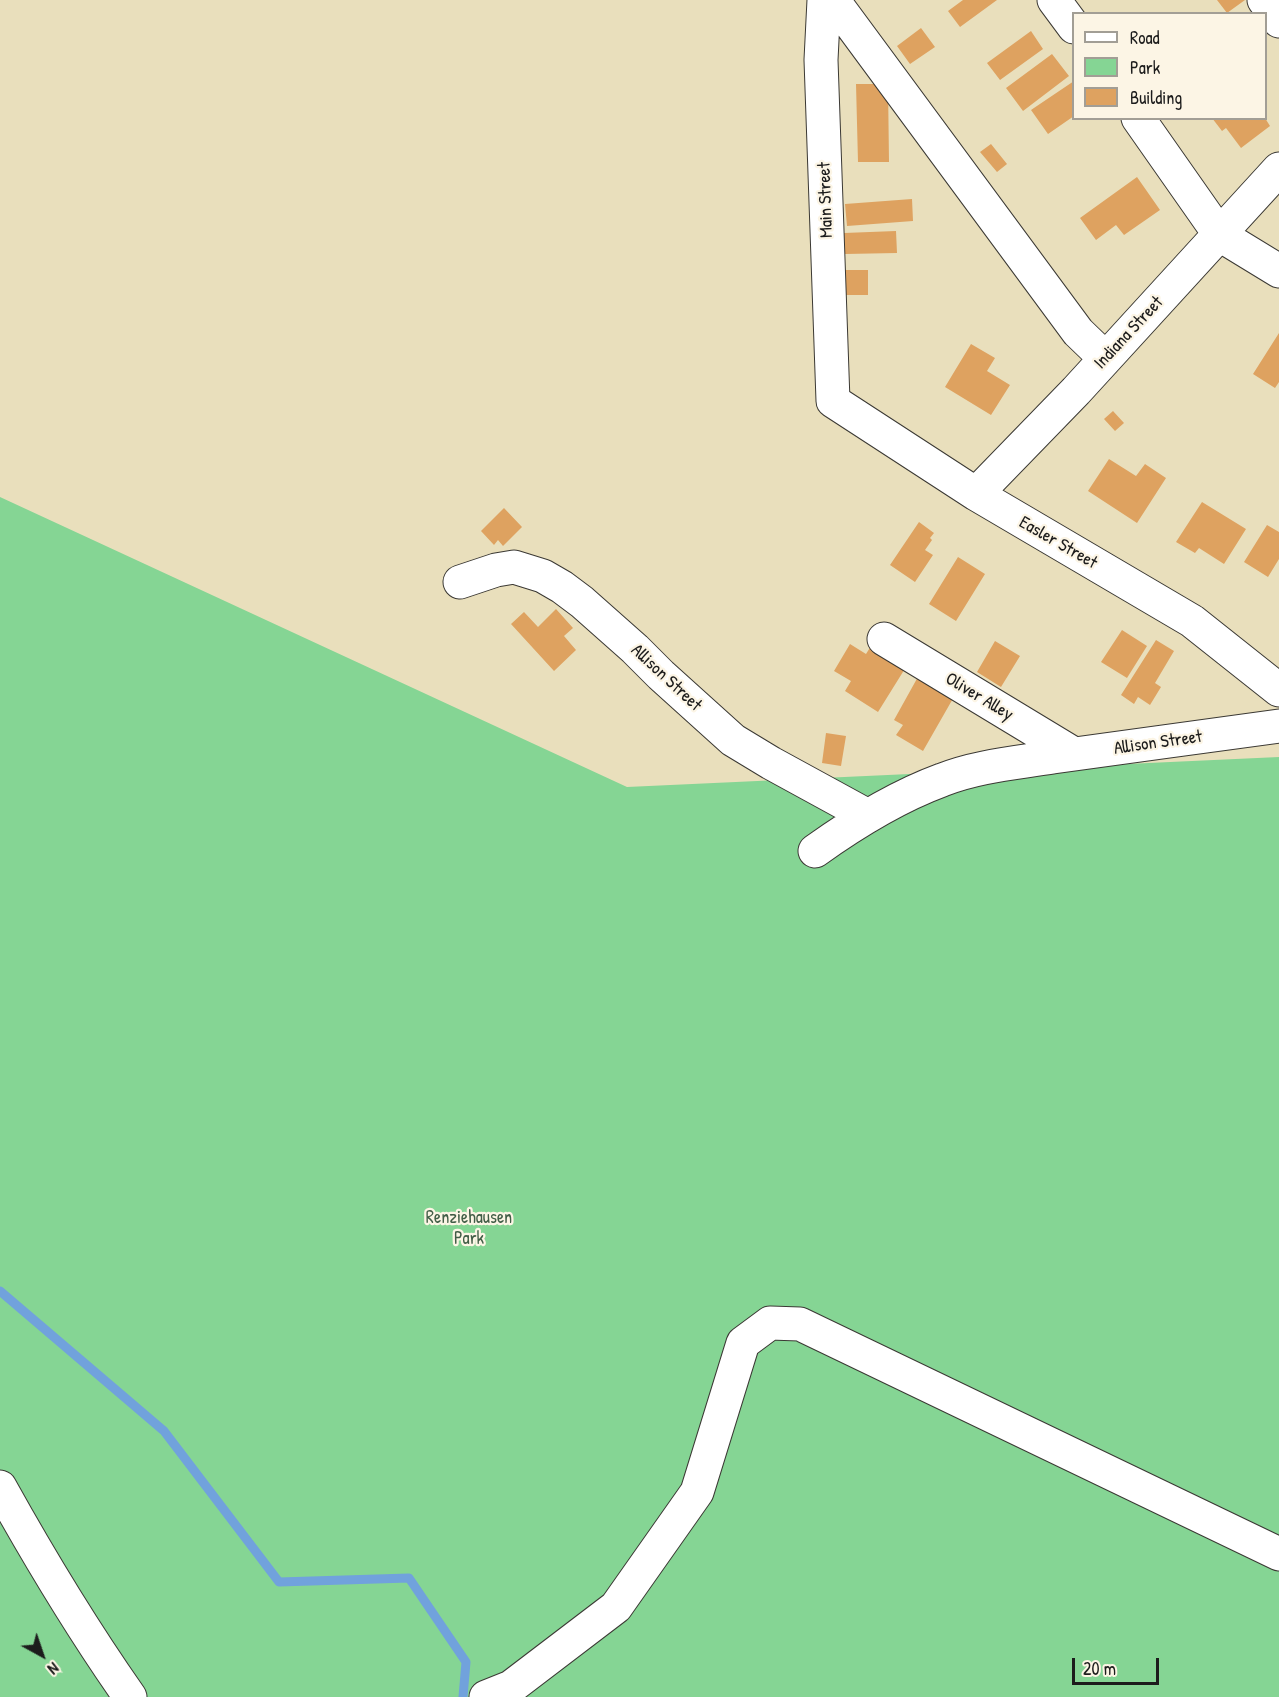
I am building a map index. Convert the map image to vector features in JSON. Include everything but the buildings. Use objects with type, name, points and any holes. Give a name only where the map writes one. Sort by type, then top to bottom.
[{"type":"street","name":"Main Street","points":[[824,0],[821,60],[833,401]]},
{"type":"street","points":[[833,0],[1078,332],[1105,358]]},
{"type":"street","points":[[1054,0],[1072,24]]},
{"type":"street","points":[[1264,0],[1279,21]]},
{"type":"street","points":[[1139,120],[1220,235],[1279,271]]},
{"type":"street","name":"Indiana Street","points":[[976,494],[1220,235],[1279,169]]},
{"type":"street","name":"Easler Street","points":[[833,401],[976,494],[1192,621],[1279,690]]},
{"type":"street","name":"Allison Street","points":[[460,582],[496,570],[514,567],[543,576],[582,602],[733,740],[868,816]]},
{"type":"street","name":"Oliver Alley","points":[[884,639],[1074,754]]},
{"type":"street","name":"Allison Street","points":[[815,851],[838,834],[896,800],[943,779],[980,769],[1279,726]]},
{"type":"street","points":[[486,1697],[511,1687],[616,1607],[697,1492],[743,1343],[770,1323],[800,1324],[1279,1554]]},
{"type":"street","points":[[0,1487],[101,1655],[130,1697]]},
{"type":"green space","name":"Renziehausen Park","points":[[0,497],[627,787],[1279,757],[1279,1697],[0,1697]]},
{"type":"waterway","points":[[0,1291],[164,1431],[279,1582],[409,1578],[466,1662],[463,1697]]}]
